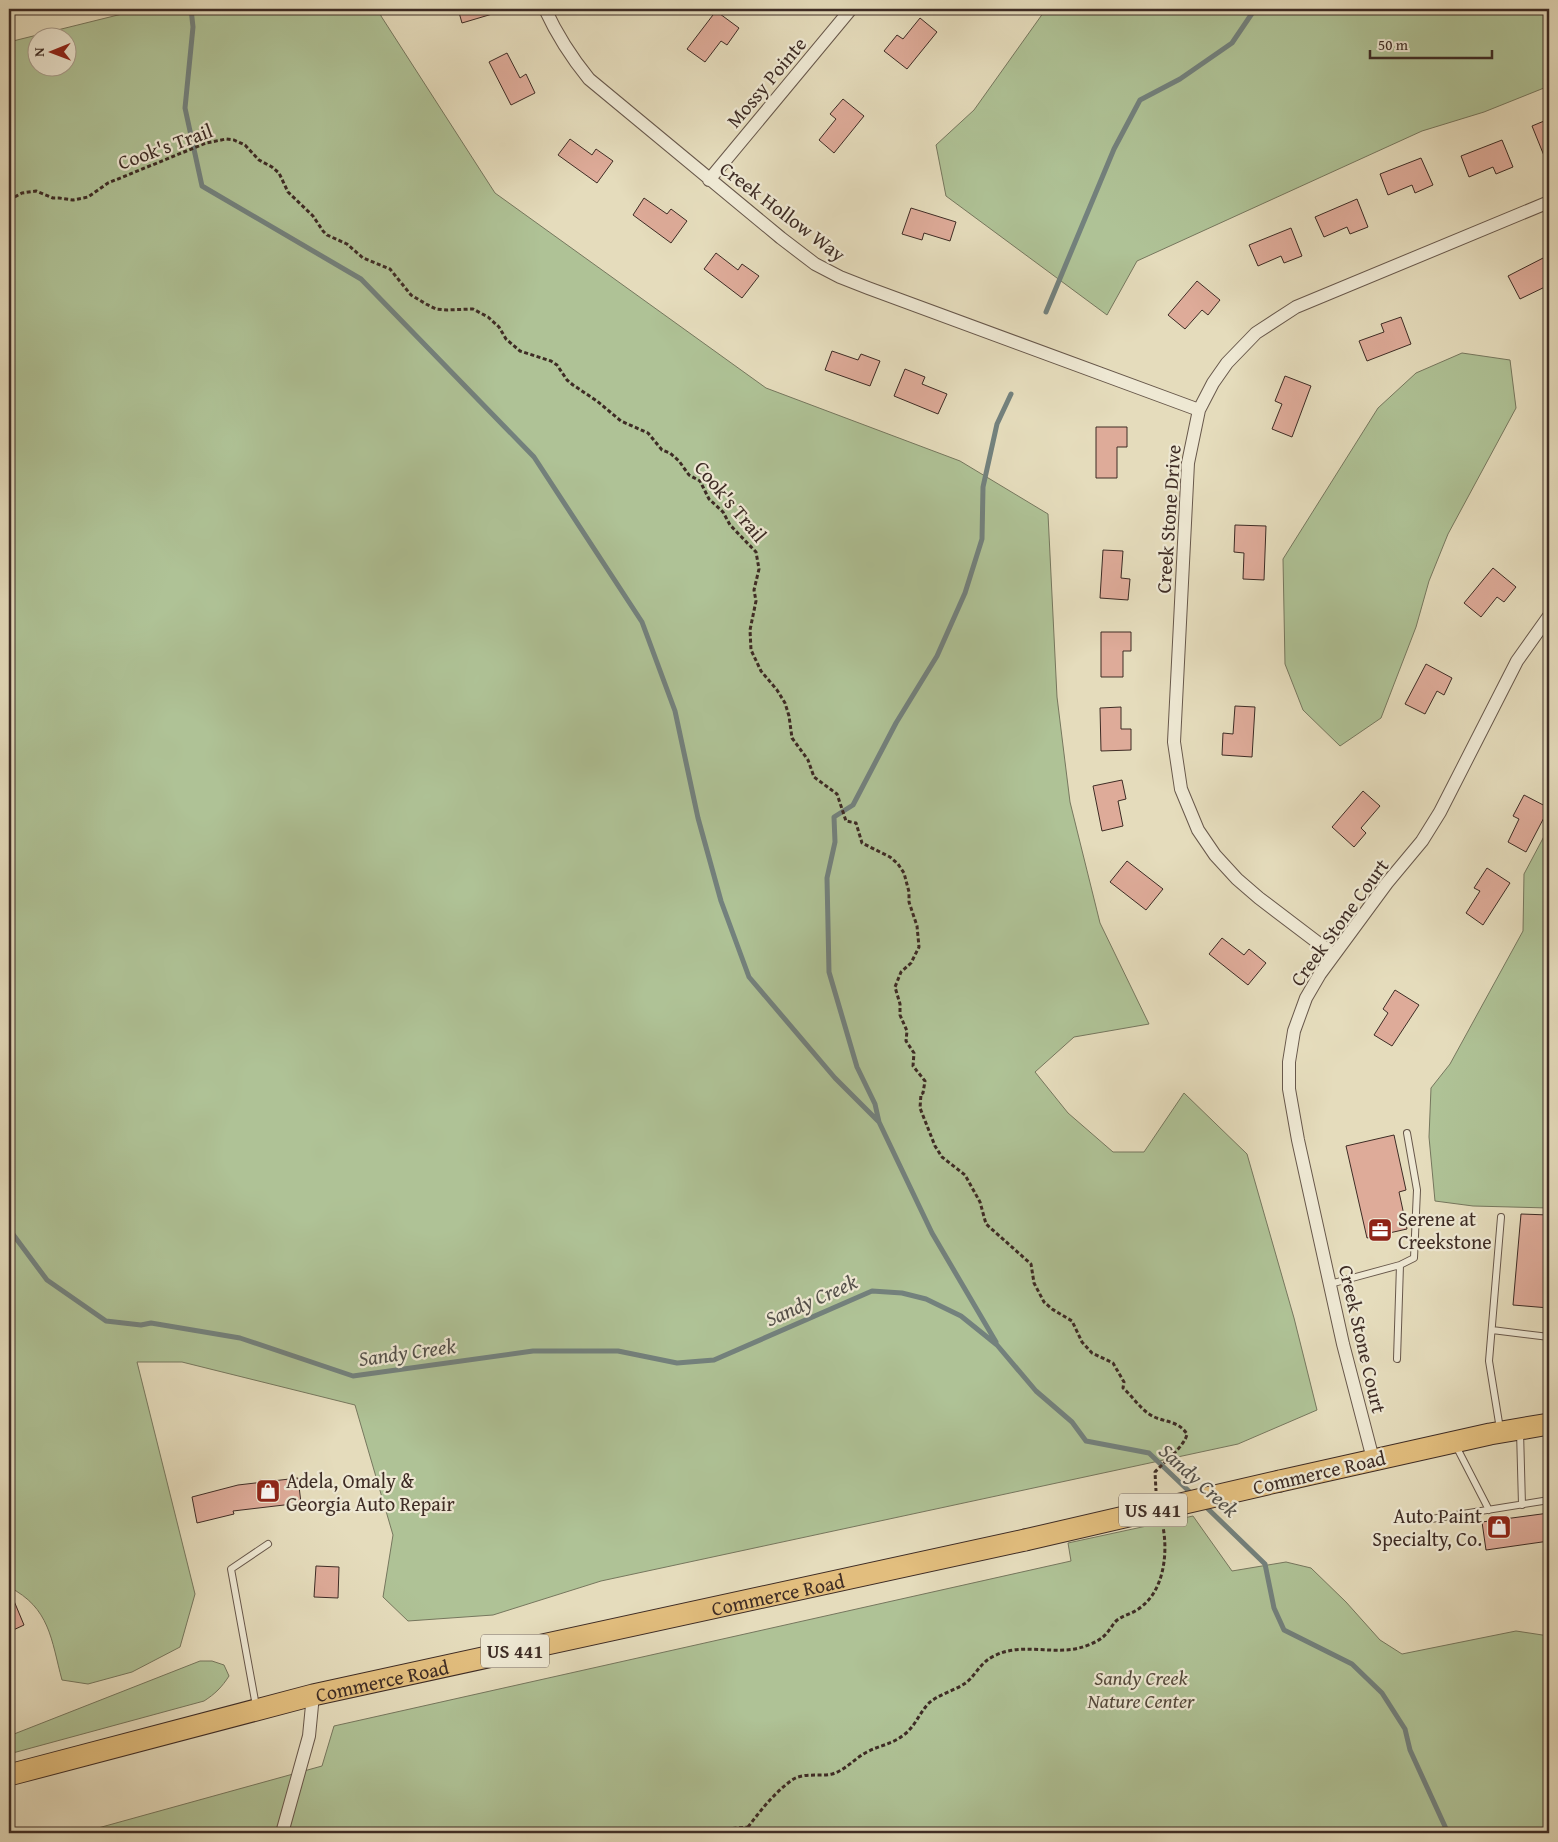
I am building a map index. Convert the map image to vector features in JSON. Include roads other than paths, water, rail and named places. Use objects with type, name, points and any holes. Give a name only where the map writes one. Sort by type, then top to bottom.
[{"type":"highway","name":"Commerce Road","points":[[9,1775],[313,1695],[1025,1540],[1373,1459],[1549,1424]]},
{"type":"street","name":"Creek Hollow Way","points":[[545,9],[570,55],[589,79],[709,180],[815,264],[840,277],[1199,410]]},
{"type":"street","name":"Mossy Pointe","points":[[709,180],[851,9]]},
{"type":"street","name":"Creek Stone Drive","points":[[1334,955],[1237,879],[1215,855],[1198,830],[1181,789],[1174,742],[1188,463],[1199,410],[1226,363],[1256,333],[1296,307],[1549,202]]},
{"type":"street","name":"Creek Stone Court","points":[[1373,1459],[1343,1344],[1298,1140],[1289,1090],[1289,1062],[1294,1031],[1306,998],[1320,974],[1422,841],[1440,812],[1517,661],[1549,616]]},
{"type":"street","points":[[282,1833],[308,1736],[313,1695]]},
{"type":"lane","points":[[1330,1284],[1400,1265],[1414,1258],[1417,1190],[1406,1133]]},
{"type":"lane","points":[[1501,1217],[1489,1362],[1510,1431],[1522,1505]]},
{"type":"lane","points":[[1397,1360],[1400,1265]]},
{"type":"lane","points":[[1492,1330],[1549,1337]]},
{"type":"lane","points":[[1454,1442],[1489,1510]]},
{"type":"lane","points":[[1425,1520],[1549,1500]]},
{"type":"lane","points":[[256,1710],[231,1569],[268,1544]]},
{"type":"waterway","points":[[191,9],[193,27],[185,108],[202,186],[361,279],[534,457],[642,622],[675,711],[698,818],[721,901],[749,977],[835,1078],[879,1122]]},
{"type":"waterway","points":[[1046,312],[1114,149],[1140,100],[1180,79],[1232,43],[1255,9]]},
{"type":"waterway","points":[[996,1342],[932,1233],[879,1122],[875,1104],[857,1067],[829,972],[827,878],[835,842],[834,817],[853,805],[896,723],[937,656],[965,593],[982,539],[983,487],[997,424],[1011,394]]},
{"type":"waterway","name":"Sandy Creek","points":[[9,1229],[47,1280],[106,1321],[141,1325],[151,1323],[240,1338],[353,1376],[533,1351],[618,1351],[677,1363],[714,1360],[872,1291],[902,1293],[926,1299],[961,1316],[997,1345],[1036,1391],[1072,1422],[1086,1441],[1149,1453],[1194,1496]]},
{"type":"waterway","name":"Sandy Creek","points":[[1204,1505],[1265,1564],[1274,1608],[1284,1630],[1352,1664],[1382,1693],[1405,1729],[1410,1750],[1448,1833]]},
{"type":"place","name":"Serene at Creekstone","points":[[1380,1230]]},
{"type":"place","name":"Adela, Omaly & Georgia Auto Repair","points":[[268,1491]]},
{"type":"place","name":"Auto Paint Specialty, Co.","points":[[1499,1527]]},
{"type":"park label","name":"Sandy Creek Nature Center","points":[[1141,1688]]}]
